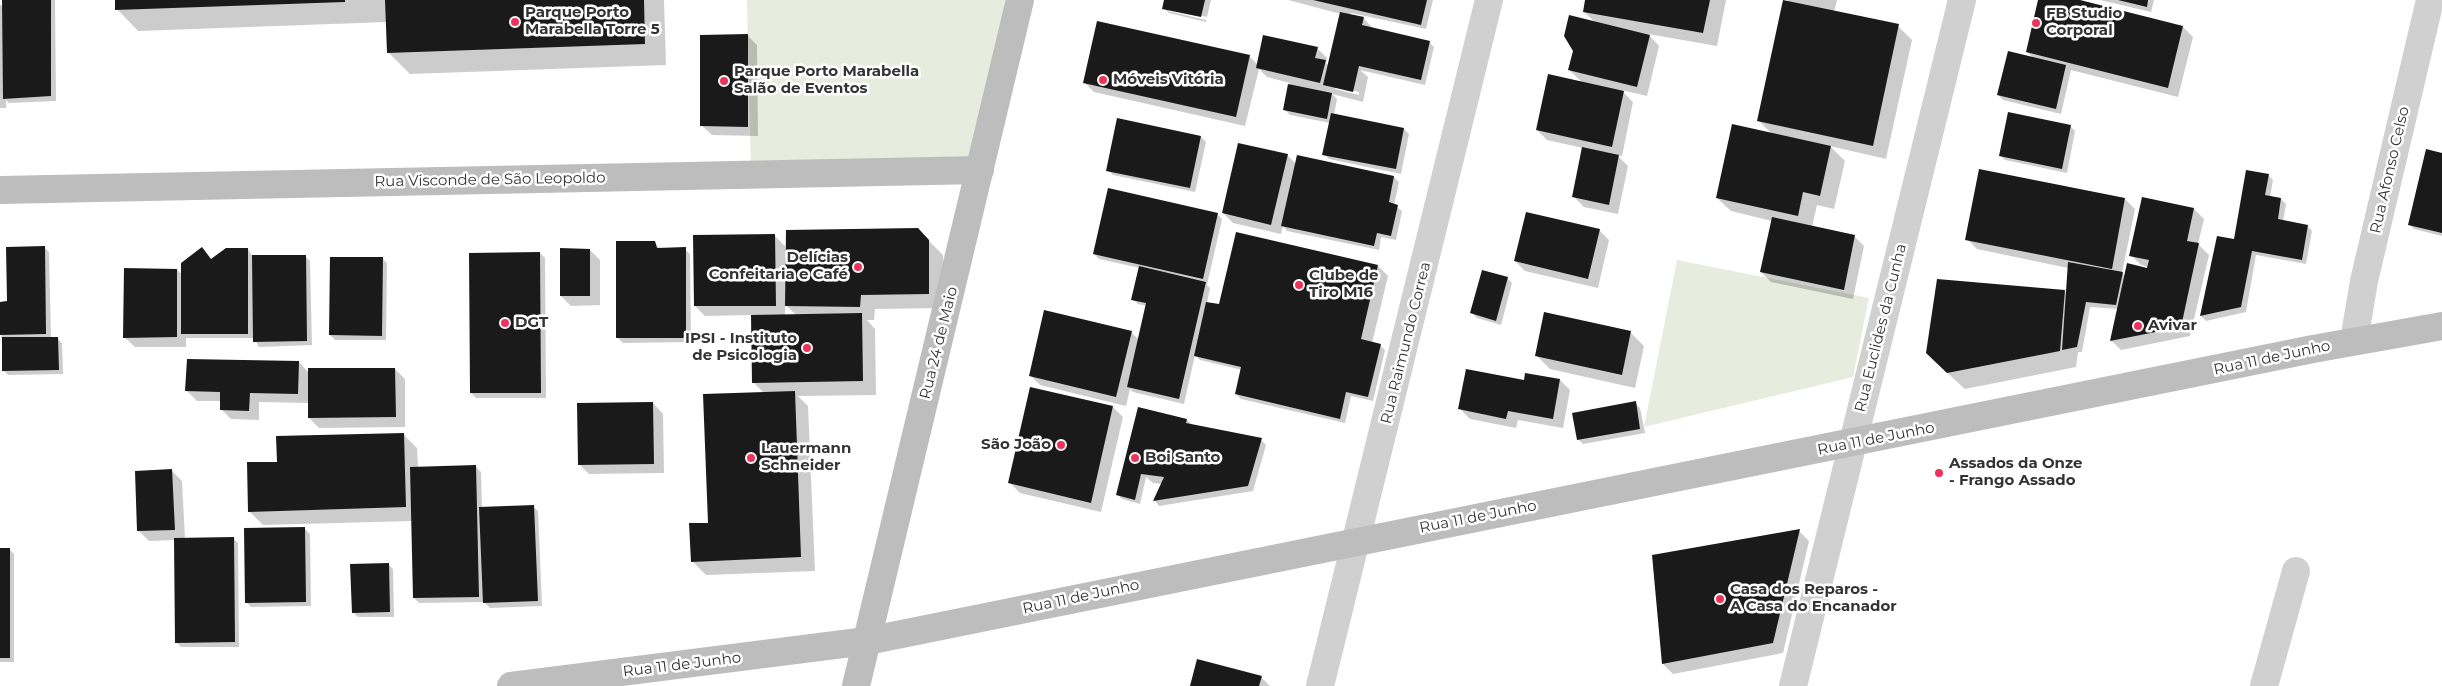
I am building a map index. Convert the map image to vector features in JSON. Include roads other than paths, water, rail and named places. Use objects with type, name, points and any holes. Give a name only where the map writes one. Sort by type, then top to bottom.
[{"type":"street","name":"Rua 24 de Maio","points":[[856,686],[1020,0]]},
{"type":"street","name":"Rua Raimundo Correa","points":[[1320,686],[1358,541],[1489,0]]},
{"type":"street","name":"Rua Euclides da Cunha","points":[[1793,686],[1851,444],[1962,0]]},
{"type":"street","name":"Rua Afonso Celso","points":[[2354,341],[2364,281],[2430,0]]},
{"type":"street","name":"Rua Visconde de São Leopoldo","points":[[0,190],[980,170]]},
{"type":"street","name":"Rua 11 de Junho","points":[[511,686],[867,641],[2354,341],[2442,326]]},
{"type":"street","points":[[2264,686],[2296,571]]},
{"type":"place","name":"Parque Porto Marabella Torre 5","points":[[515,22]]},
{"type":"place","name":"FB Studio Corporal","points":[[2036,23]]},
{"type":"place","name":"Móveis Vitória","points":[[1103,80]]},
{"type":"place","name":"Parque Porto Marabella Salão de Eventos","points":[[724,81]]},
{"type":"place","name":"Delícias Confeitaria e Café","points":[[858,267]]},
{"type":"place","name":"Clube de Tiro M16","points":[[1299,285]]},
{"type":"place","name":"DGT","points":[[505,323]]},
{"type":"place","name":"Avivar","points":[[2138,326]]},
{"type":"place","name":"IPSI - Instituto de Psicologia","points":[[807,348]]},
{"type":"place","name":"São João","points":[[1061,445]]},
{"type":"place","name":"Lauermann Schneider","points":[[751,458]]},
{"type":"place","name":"Boi Santo","points":[[1135,458]]},
{"type":"place","name":"Assados da Onze - Frango Assado","points":[[1939,473]]},
{"type":"place","name":"Casa dos Reparos - A Casa do Encanador","points":[[1720,599]]}]
